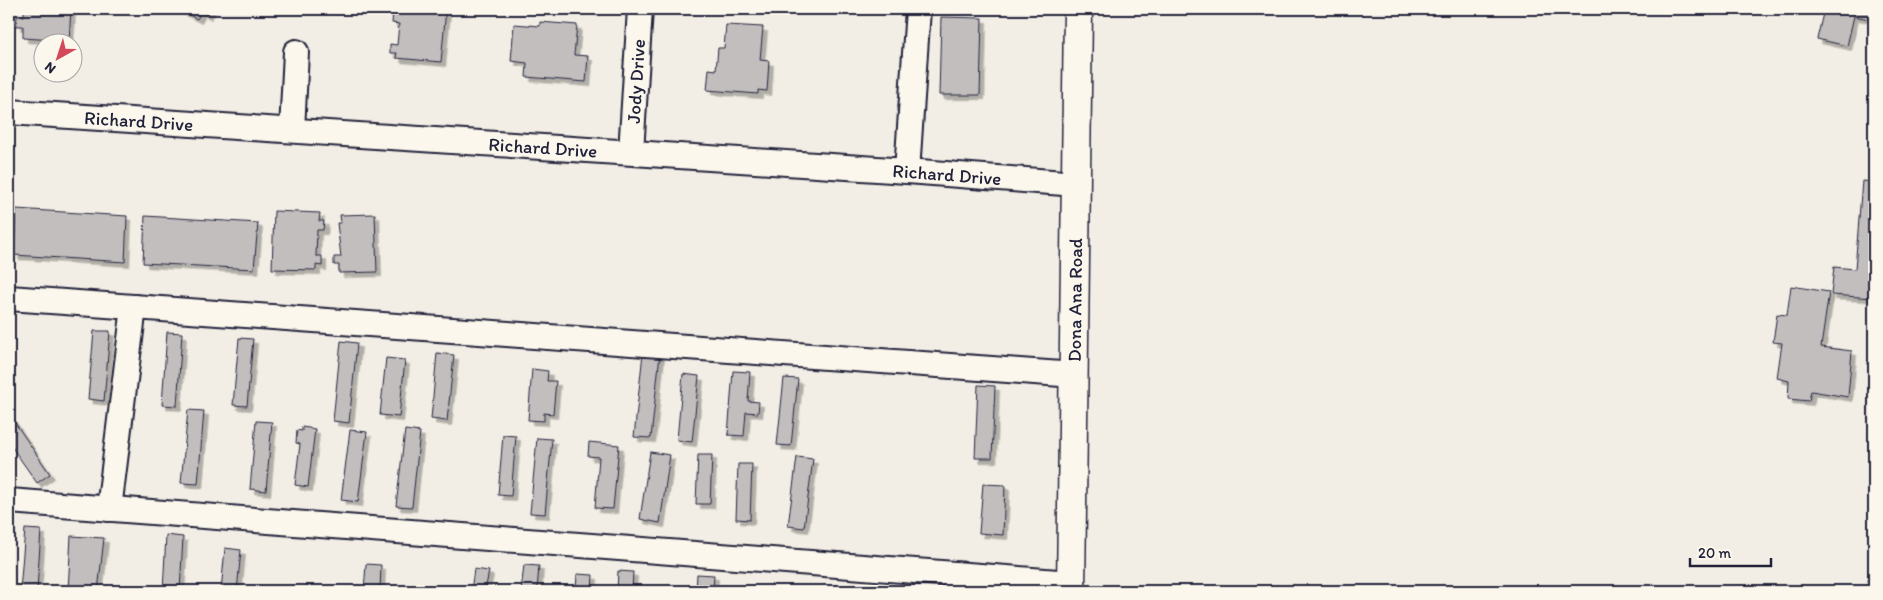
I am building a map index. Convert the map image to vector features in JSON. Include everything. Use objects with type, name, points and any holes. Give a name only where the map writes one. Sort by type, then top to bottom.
[{"type":"street","name":"Jody Drive","points":[[630,152],[640,9]]},
{"type":"street","points":[[908,171],[918,9]]},
{"type":"street","name":"Dona Ana Road","points":[[1071,587],[1078,9]]},
{"type":"street","points":[[292,130],[296,52]]},
{"type":"street","name":"Richard Drive","points":[[9,112],[630,152],[1077,184]]},
{"type":"street","points":[[9,298],[1075,375]]},
{"type":"street","points":[[109,509],[134,307]]},
{"type":"street","points":[[9,501],[1071,587]]},
{"type":"path","points":[[1866,591],[1874,545]]},
{"type":"building","points":[[24,9],[71,9],[70,32],[32,32],[32,39],[23,38],[23,26],[16,26],[17,16],[24,16]]},
{"type":"building","points":[[178,9],[211,9],[207,15],[201,12],[197,19]]},
{"type":"building","points":[[403,9],[446,9],[441,62],[396,58],[397,53],[390,53],[390,44],[397,45],[399,24],[392,23],[393,10],[402,11]]},
{"type":"building","points":[[1824,9],[1874,9],[1874,20],[1854,16],[1847,46],[1817,39]]},
{"type":"building","points":[[941,17],[982,18],[980,95],[939,95]]},
{"type":"building","points":[[540,22],[577,25],[574,55],[588,56],[586,82],[526,77],[527,63],[511,61],[514,24],[540,26]]},
{"type":"building","points":[[726,25],[763,27],[760,60],[769,61],[767,91],[758,90],[758,94],[707,90],[709,69],[716,70],[718,48],[724,48]]},
{"type":"building","points":[[1862,181],[1874,182],[1874,298],[1831,295],[1834,267],[1855,269]]},
{"type":"building","points":[[16,209],[127,216],[125,262],[14,255]]},
{"type":"building","points":[[274,211],[320,213],[319,221],[324,221],[323,230],[317,230],[316,256],[322,256],[322,266],[316,265],[316,270],[272,269]]},
{"type":"building","points":[[375,214],[377,272],[339,273],[339,265],[334,265],[334,257],[341,257],[337,223],[341,223],[340,215]]},
{"type":"building","points":[[145,216],[258,223],[254,269],[143,263]]},
{"type":"building","points":[[1791,286],[1829,292],[1821,347],[1852,351],[1848,397],[1811,391],[1809,401],[1788,399],[1789,381],[1777,378],[1782,343],[1773,342],[1777,314],[1787,315]]},
{"type":"building","points":[[94,331],[110,331],[104,401],[88,399]]},
{"type":"building","points":[[167,332],[182,333],[177,406],[162,405]]},
{"type":"building","points":[[239,338],[253,339],[247,406],[233,405]]},
{"type":"building","points":[[341,341],[357,343],[349,423],[333,421]]},
{"type":"building","points":[[437,353],[454,355],[447,421],[431,419]]},
{"type":"building","points":[[643,353],[660,354],[651,438],[634,437]]},
{"type":"building","points":[[386,358],[405,360],[399,417],[380,415]]},
{"type":"building","points":[[532,369],[548,371],[547,381],[556,381],[553,414],[544,413],[544,421],[528,420]]},
{"type":"building","points":[[733,371],[750,372],[748,401],[759,402],[758,413],[746,412],[744,436],[728,435]]},
{"type":"building","points":[[683,374],[699,376],[692,442],[677,440]]},
{"type":"building","points":[[784,378],[798,379],[791,446],[777,445]]},
{"type":"building","points":[[978,385],[995,386],[992,458],[975,458]]},
{"type":"building","points":[[188,410],[204,411],[198,484],[181,483]]},
{"type":"building","points":[[9,414],[50,474],[37,483],[9,443]]},
{"type":"building","points":[[256,421],[272,422],[266,491],[250,489]]},
{"type":"building","points":[[302,427],[315,429],[308,487],[295,485],[300,444],[296,443],[297,430],[302,431]]},
{"type":"building","points":[[350,430],[367,432],[358,502],[341,500]]},
{"type":"building","points":[[405,430],[420,432],[412,507],[396,506]]},
{"type":"building","points":[[503,435],[516,436],[511,496],[498,495]]},
{"type":"building","points":[[537,438],[552,439],[545,514],[530,513]]},
{"type":"building","points":[[589,442],[619,445],[613,509],[595,508],[599,457],[588,456]]},
{"type":"building","points":[[650,452],[670,455],[660,523],[640,519]]},
{"type":"building","points":[[698,455],[712,455],[710,504],[696,504]]},
{"type":"building","points":[[797,457],[813,459],[804,528],[788,526]]},
{"type":"building","points":[[738,464],[752,464],[750,520],[736,519]]},
{"type":"building","points":[[983,484],[1005,485],[1003,535],[979,533]]},
{"type":"building","points":[[25,529],[41,530],[37,590],[54,591],[20,591]]},
{"type":"building","points":[[166,535],[183,537],[180,591],[163,591]]},
{"type":"building","points":[[71,536],[104,538],[98,591],[68,591]]},
{"type":"building","points":[[225,548],[241,550],[237,591],[221,591]]},
{"type":"building","points":[[366,564],[381,565],[380,591],[364,591]]},
{"type":"building","points":[[524,565],[539,566],[537,591],[521,591]]},
{"type":"building","points":[[474,569],[489,571],[485,591],[471,591]]},
{"type":"building","points":[[618,571],[633,572],[632,591],[617,591]]},
{"type":"building","points":[[577,574],[593,575],[592,591],[576,591]]},
{"type":"building","points":[[697,574],[714,575],[713,591],[696,591]]},
{"type":"building","points":[[741,586],[756,588],[756,591],[740,591]]}]
